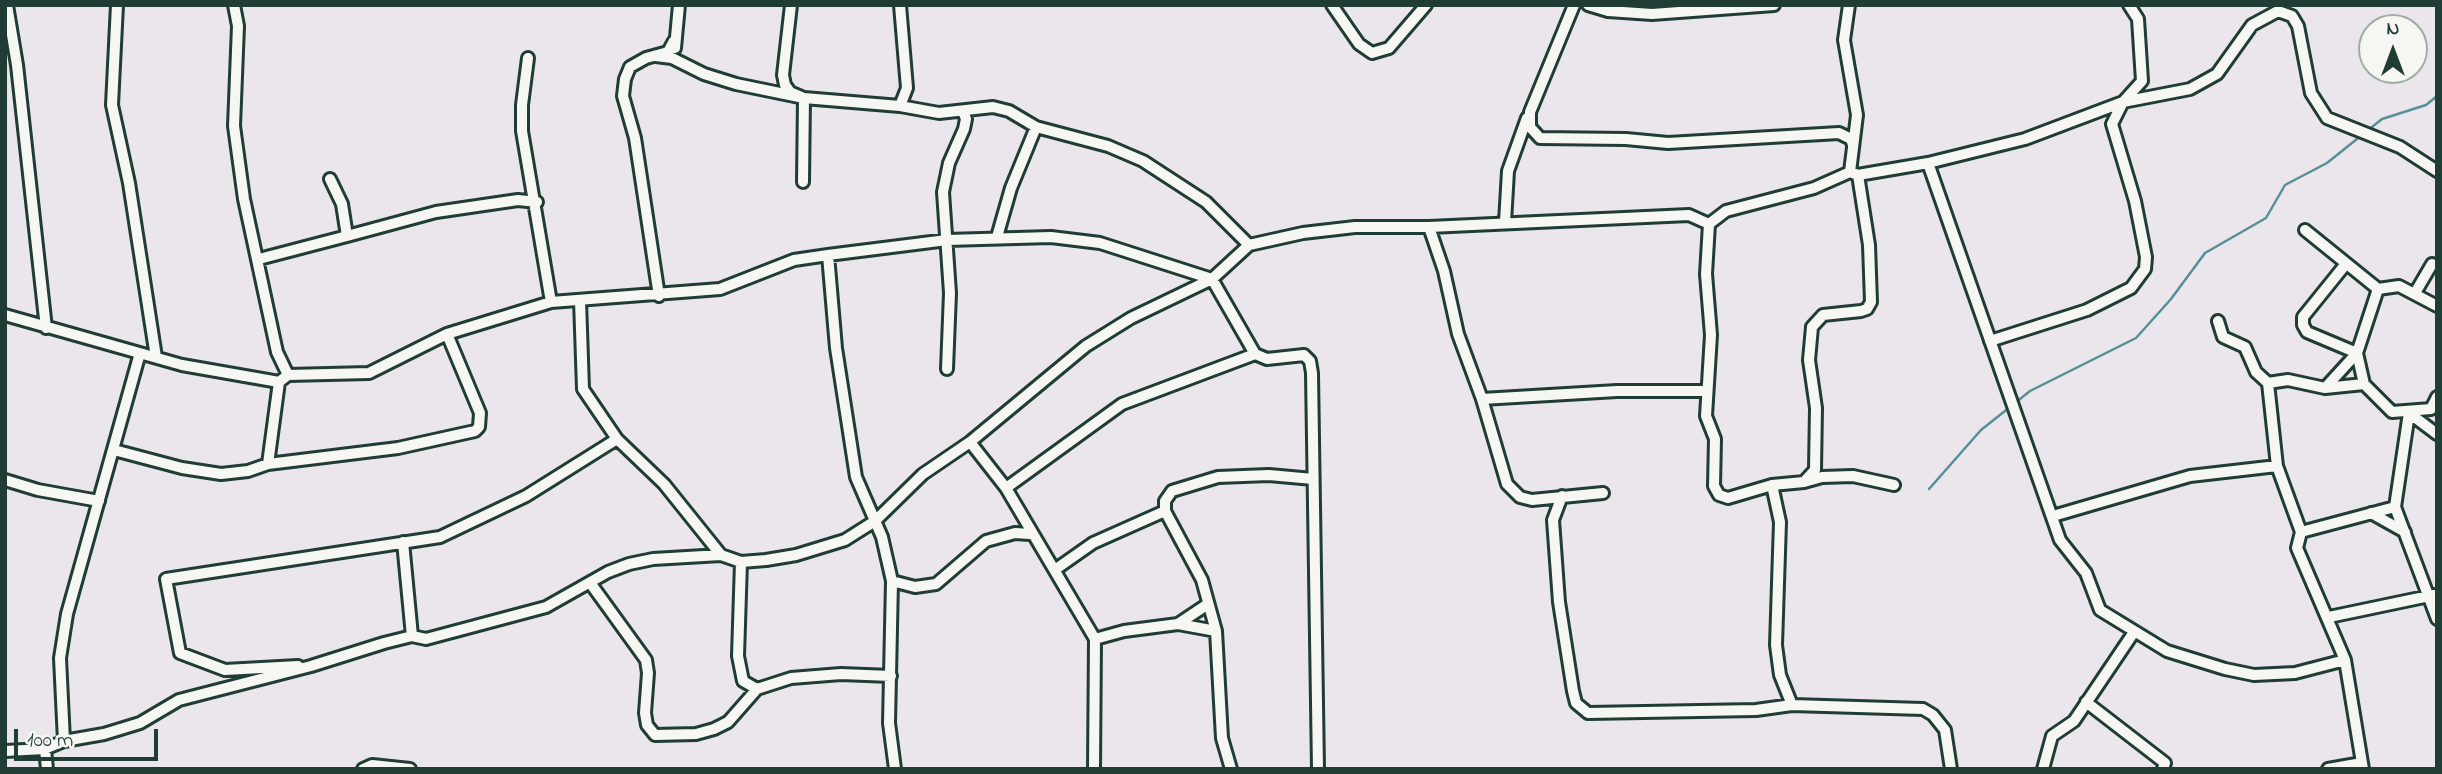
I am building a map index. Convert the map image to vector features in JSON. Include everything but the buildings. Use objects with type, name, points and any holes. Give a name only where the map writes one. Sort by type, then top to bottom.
[{"type":"street","points":[[8,5],[46,328]]},
{"type":"street","points":[[117,5],[112,105],[129,183],[156,358]]},
{"type":"street","points":[[234,5],[237,26],[234,126],[249,226],[284,379],[268,464]]},
{"type":"street","points":[[679,5],[674,41],[676,57],[682,63]]},
{"type":"street","points":[[791,5],[783,75],[790,92],[804,98]]},
{"type":"street","points":[[900,5],[907,88],[900,106]]},
{"type":"street","points":[[1332,5],[1359,44],[1372,53],[1389,48],[1426,5]]},
{"type":"street","points":[[1588,5],[1608,11],[1652,15],[1773,5]]},
{"type":"street","points":[[1804,482],[1817,462],[1816,408],[1810,368],[1812,327],[1823,314],[1861,311],[1867,309],[1871,302],[1868,236],[1854,173],[1853,145],[1857,115],[1844,40],[1849,5]]},
{"type":"street","points":[[2129,5],[2138,19],[2142,80],[2152,99]]},
{"type":"street","points":[[1505,222],[1511,158],[1575,6]]},
{"type":"street","points":[[1895,485],[1853,475],[1772,485],[1728,498],[1719,495],[1714,485],[1715,439],[1706,416],[1711,335],[1706,274],[1709,224],[1726,211],[1814,188],[1854,173],[1928,163],[2025,139],[2123,102],[2152,99],[2190,89],[2217,74],[2252,25],[2278,11],[2292,16],[2298,26],[2311,93],[2327,118],[2400,148],[2437,171]]},
{"type":"street","points":[[659,296],[643,184],[624,96],[625,79],[630,66],[668,52],[674,41]]},
{"type":"street","points":[[656,56],[736,84],[804,98],[900,106],[939,113],[993,107],[1025,118],[1036,127],[1096,142],[1143,161],[1206,202],[1249,245]]},
{"type":"street","points":[[528,58],[522,105],[523,131],[537,202],[551,302]]},
{"type":"street","points":[[1990,341],[2087,310],[2131,288],[2145,269],[2135,201],[2112,124],[2123,102],[2142,80]]},
{"type":"street","points":[[803,182],[804,98]]},
{"type":"street","points":[[947,369],[950,293],[943,192],[949,163],[964,130],[966,119],[962,111]]},
{"type":"street","points":[[1530,112],[1533,134],[1550,140],[1626,139],[1668,143],[1839,133],[1851,139],[1853,145]]},
{"type":"street","points":[[997,237],[1011,188],[1036,127]]},
{"type":"street","points":[[1928,163],[2060,540],[2085,573],[2100,610],[2167,651],[2254,675],[2295,673],[2345,660]]},
{"type":"street","points":[[330,179],[342,204],[347,236]]},
{"type":"street","points":[[258,259],[436,212],[518,200],[537,202]]},
{"type":"street","points":[[5,751],[45,749],[64,741],[84,739],[139,723],[179,700],[311,666],[412,636],[426,639],[546,607],[608,572],[653,559],[721,555],[741,562],[796,555],[845,540],[875,521],[923,474],[970,442],[1086,346],[1131,318],[1212,279],[1249,245],[1355,227],[1606,221],[1689,215],[1698,216],[1709,224]]},
{"type":"street","points":[[1429,227],[1444,271],[1458,334],[1512,492],[1532,500],[1603,493]]},
{"type":"street","points":[[2305,230],[2378,289]]},
{"type":"street","points":[[5,315],[156,358],[284,379],[369,373],[447,334],[551,302],[659,296],[720,289],[794,260],[947,240],[1051,237],[1100,243],[1212,279],[1255,354],[1267,359],[1304,355],[1310,361],[1318,769]]},
{"type":"street","points":[[828,254],[836,348],[856,477],[875,521],[892,581],[889,723],[895,769]]},
{"type":"street","points":[[2415,293],[2432,264]]},
{"type":"street","points":[[2345,265],[2304,317],[2304,324],[2307,332],[2357,353]]},
{"type":"street","points":[[2378,289],[2390,285],[2415,293],[2437,306]]},
{"type":"street","points":[[2325,387],[2357,353],[2378,289]]},
{"type":"street","points":[[580,300],[583,389],[617,439],[664,484],[721,555]]},
{"type":"street","points":[[2218,321],[2223,337],[2245,347],[2256,372],[2268,383],[2277,466],[2301,532],[2297,548],[2329,617],[2345,660],[2362,766],[2328,769]]},
{"type":"street","points":[[114,450],[207,473],[248,471],[268,464],[398,448],[475,431],[481,423],[480,413],[447,334]]},
{"type":"street","points":[[2357,353],[2364,384],[2392,412],[2431,409],[2437,397]]},
{"type":"street","points":[[64,741],[60,658],[67,614],[140,354]]},
{"type":"street","points":[[1006,488],[1122,404],[1255,354]]},
{"type":"street","points":[[2268,383],[2288,380],[2325,387],[2364,384]]},
{"type":"street","points":[[1482,399],[1618,391],[1706,391]]},
{"type":"street","points":[[2409,412],[2437,434]]},
{"type":"street","points":[[2409,412],[2395,507],[2433,595],[2437,619]]},
{"type":"street","points":[[311,666],[276,665],[225,670],[180,653],[166,579],[440,537],[526,495],[617,439]]},
{"type":"street","points":[[970,442],[1006,488],[1030,534],[1056,569],[1095,639],[1094,769]]},
{"type":"street","points":[[2053,516],[2190,476],[2277,466]]},
{"type":"street","points":[[1231,769],[1222,738],[1216,631],[1195,565],[1166,511],[1165,500],[1172,491],[1218,477],[1269,475],[1313,479]]},
{"type":"street","points":[[5,480],[38,490],[99,501]]},
{"type":"street","points":[[1772,485],[1780,522],[1776,645],[1780,675],[1792,705]]},
{"type":"street","points":[[1562,496],[1553,520],[1559,602],[1576,703],[1588,713],[1756,710],[1792,705],[1923,709],[1933,715],[1945,730],[1951,769]]},
{"type":"street","points":[[2301,532],[2395,507]]},
{"type":"street","points":[[1056,569],[1093,543],[1166,511]]},
{"type":"street","points":[[2371,513],[2407,534]]},
{"type":"street","points":[[892,581],[915,587],[936,584],[986,541],[1015,533],[1030,534]]},
{"type":"street","points":[[403,542],[412,636]]},
{"type":"street","points":[[741,562],[738,656],[743,681],[757,689]]},
{"type":"street","points":[[591,584],[646,660],[648,673],[645,713],[647,725],[654,735],[696,734],[715,729],[728,722],[757,689],[805,675],[891,676]]},
{"type":"street","points":[[2329,617],[2433,595]]},
{"type":"street","points":[[1178,624],[1208,604]]},
{"type":"street","points":[[1095,639],[1124,631],[1178,624],[1216,631]]},
{"type":"street","points":[[2043,769],[2052,736],[2074,722],[2134,632]]},
{"type":"street","points":[[2086,702],[2162,767]]},
{"type":"street","points":[[45,749],[47,769]]},
{"type":"street","points":[[363,769],[372,765],[410,769]]},
{"type":"waterway","points":[[2367,131],[2382,119],[2426,105],[2437,96]]},
{"type":"waterway","points":[[2015,403],[2030,391],[2136,338],[2171,299],[2205,253],[2266,218],[2285,185],[2327,163],[2362,135]]},
{"type":"waterway","points":[[1929,489],[1981,430],[2010,407]]}]
